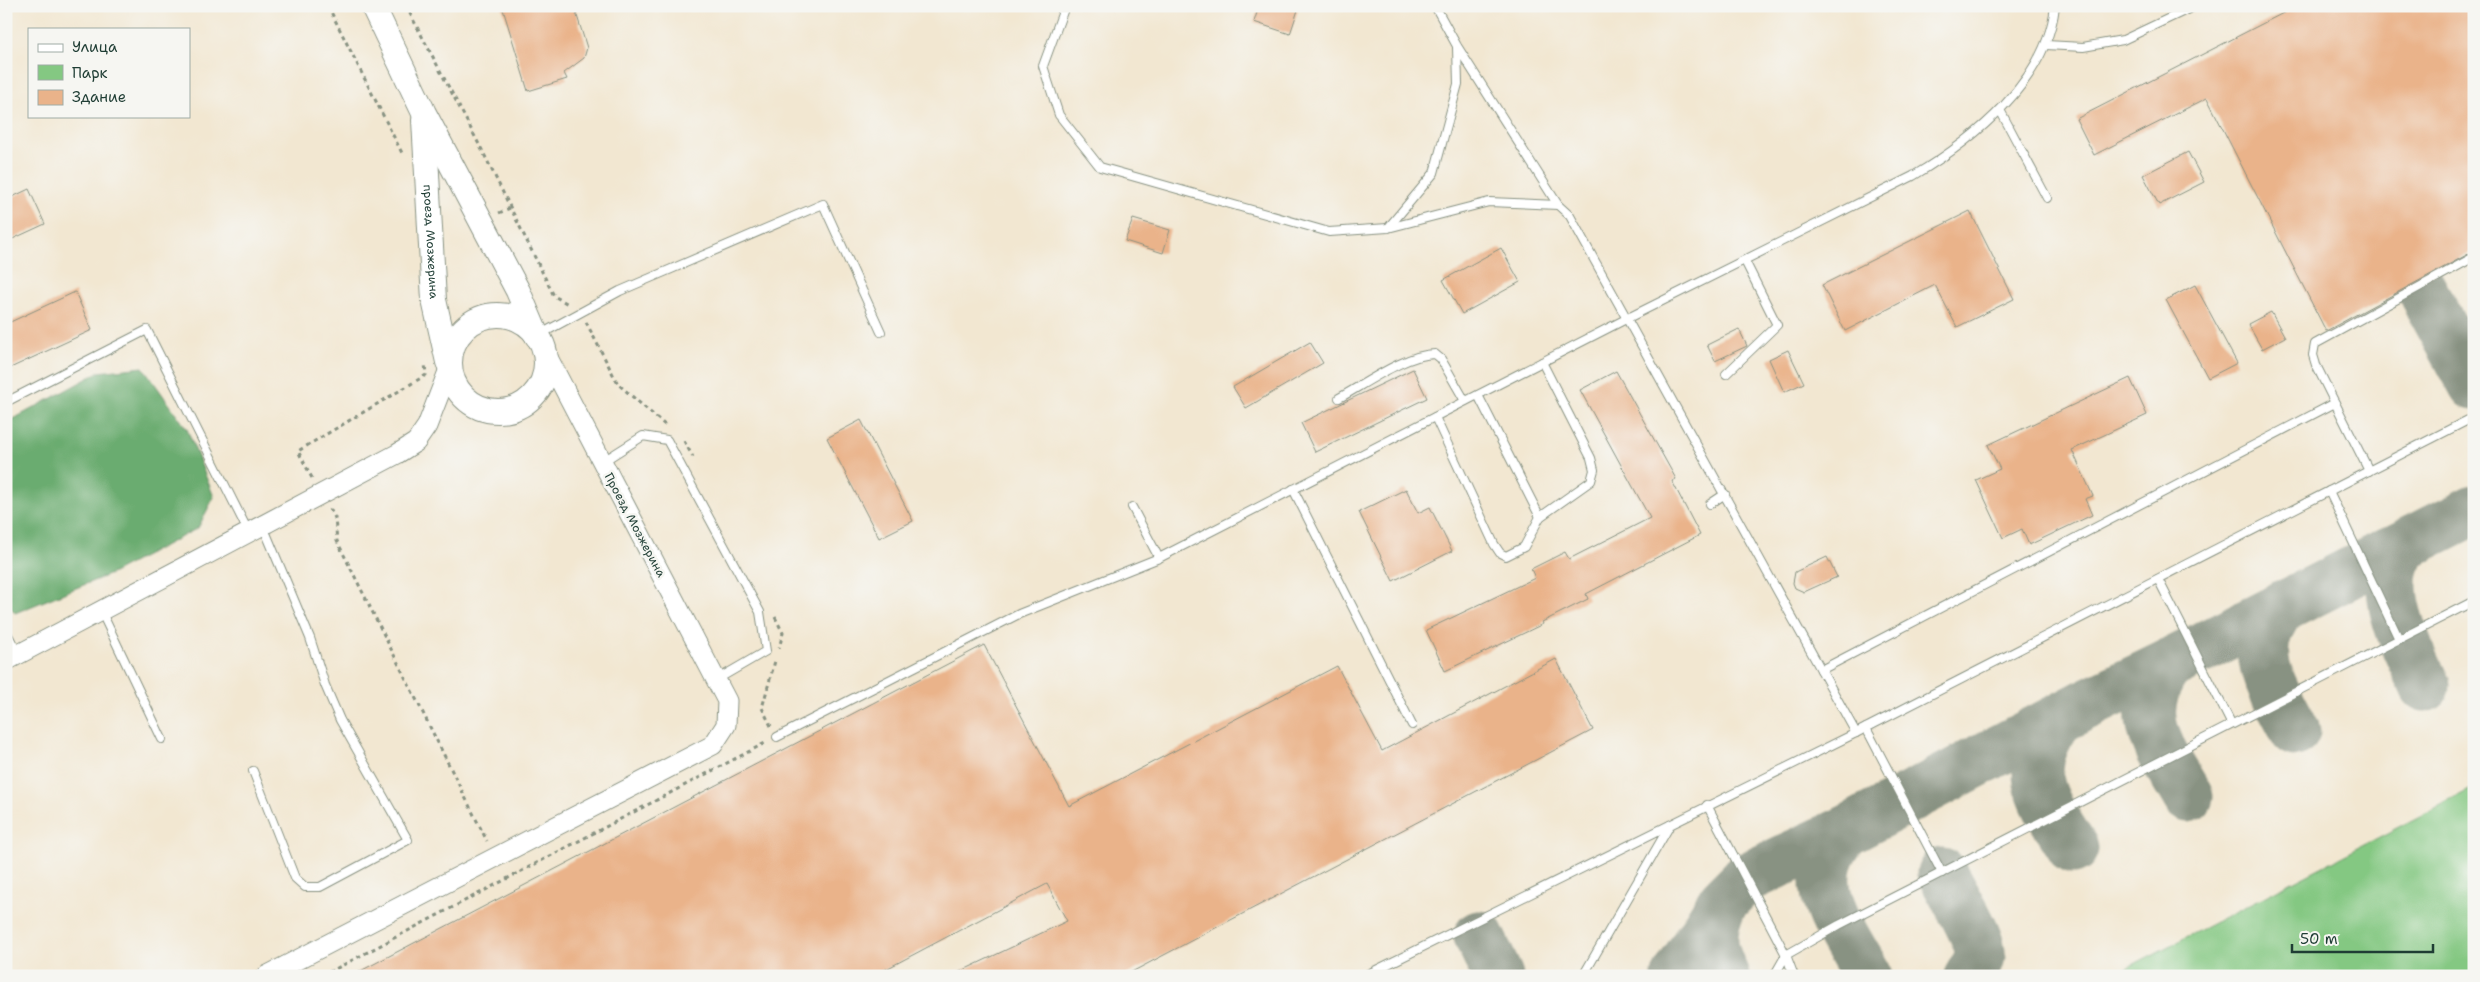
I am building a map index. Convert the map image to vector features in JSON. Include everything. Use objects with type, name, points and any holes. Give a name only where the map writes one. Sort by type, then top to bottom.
[{"type":"main road","name":"проезд Мозжерина","points":[[373,6],[424,113],[518,291],[541,343]]},
{"type":"main road","name":"проезд Мозжерина","points":[[424,113],[434,300],[449,370]]},
{"type":"main road","name":"Проезд Мозжерина","points":[[449,370],[450,353],[456,338],[466,326],[480,318],[496,315],[512,317],[526,324],[541,343]]},
{"type":"main road","points":[[449,370],[454,385],[470,402],[491,411],[507,411],[522,405],[534,395],[538,388],[546,366],[541,343]]},
{"type":"street","name":"Проезд Мозжерина","points":[[266,976],[713,745],[726,725],[727,701],[541,343]]},
{"type":"street","points":[[12,658],[397,454],[416,442],[427,426],[449,370]]},
{"type":"lane","points":[[1065,6],[1043,66],[1059,115],[1100,167],[1329,232],[1388,228],[1489,202],[1558,205]]},
{"type":"lane","points":[[1435,6],[1457,46],[1558,205],[1570,216],[1856,733]]},
{"type":"lane","points":[[777,737],[1018,614],[1159,558],[1628,318],[1913,176],[1957,148],[2000,110],[2046,45],[2054,6]]},
{"type":"lane","points":[[2046,45],[2083,47],[2123,40],[2194,6]]},
{"type":"lane","points":[[1388,228],[1434,172],[1458,84],[1457,46]]},
{"type":"lane","points":[[2000,110],[2047,198]]},
{"type":"lane","points":[[541,343],[582,312],[620,290],[822,204],[881,332]]},
{"type":"lane","points":[[2369,471],[2316,365],[2313,355],[2315,344],[2474,257]]},
{"type":"lane","points":[[1726,374],[1777,325],[1745,261]]},
{"type":"lane","points":[[6,402],[147,330],[256,529],[310,638],[325,685],[340,720],[408,840],[320,887],[305,887],[295,878],[253,771]]},
{"type":"lane","points":[[1340,398],[1411,359],[1426,354],[1435,354],[1441,360],[1465,402]]},
{"type":"lane","points":[[1435,417],[1494,544],[1500,553],[1506,556],[1524,547],[1540,517],[1591,481],[1594,470],[1591,458],[1542,362]]},
{"type":"lane","points":[[1478,395],[1540,517]]},
{"type":"lane","points":[[1821,670],[2336,404]]},
{"type":"lane","points":[[1364,976],[1866,728],[2474,417]]},
{"type":"lane","points":[[602,462],[643,436],[667,440],[760,612],[766,651],[716,680]]},
{"type":"lane","points":[[1293,490],[1412,725]]},
{"type":"lane","points":[[2328,491],[2398,637]]},
{"type":"lane","points":[[1710,504],[1725,494]]},
{"type":"lane","points":[[1132,507],[1159,558]]},
{"type":"lane","points":[[2158,578],[2231,722]]},
{"type":"lane","points":[[1774,976],[1786,955],[1839,925],[2157,763],[2231,722],[2398,637],[2474,601]]},
{"type":"lane","points":[[100,610],[162,739]]},
{"type":"lane","points":[[6,631],[12,658]]},
{"type":"lane","points":[[1866,728],[1942,873]]},
{"type":"lane","points":[[1707,805],[1786,955],[1794,976]]},
{"type":"lane","points":[[1583,976],[1670,826]]},
{"type":"path","points":[[406,6],[482,150],[554,296],[582,312],[618,384],[673,432]]},
{"type":"path","points":[[680,438],[686,444],[695,461]]},
{"type":"path","points":[[322,976],[777,737],[762,708],[783,633],[774,616]]},
{"type":"green space","points":[[143,367],[187,429],[214,497],[198,528],[113,573],[15,613],[6,602],[6,423],[99,372]]},
{"type":"green space","points":[[2474,788],[2474,976],[2111,976]]},
{"type":"building","points":[[502,6],[574,6],[587,48],[584,58],[564,73],[567,79],[528,91]]},
{"type":"building","points":[[1259,6],[1286,6],[1298,10],[1290,34],[1254,22]]},
{"type":"building","points":[[2297,6],[2474,6],[2474,251],[2326,331],[2207,98],[2094,155],[2076,119]]},
{"type":"building","points":[[2188,152],[2204,182],[2159,205],[2143,175]]},
{"type":"building","points":[[29,189],[45,224],[6,242],[6,200]]},
{"type":"building","points":[[1970,211],[2014,299],[1957,327],[1935,285],[1845,331],[1822,285]]},
{"type":"building","points":[[1133,219],[1170,230],[1163,253],[1125,241]]},
{"type":"building","points":[[1501,248],[1520,282],[1462,314],[1443,280]]},
{"type":"building","points":[[2195,285],[2237,363],[2208,378],[2166,300]]},
{"type":"building","points":[[75,292],[92,330],[6,370],[6,324]]},
{"type":"building","points":[[2271,312],[2285,337],[2262,349],[2248,324]]},
{"type":"building","points":[[1739,329],[1747,346],[1715,361],[1707,345]]},
{"type":"building","points":[[1310,342],[1323,363],[1246,408],[1233,387]]},
{"type":"building","points":[[1788,350],[1804,383],[1784,392],[1769,359]]},
{"type":"building","points":[[1413,369],[1427,398],[1315,452],[1301,423]]},
{"type":"building","points":[[1616,371],[1676,479],[1672,481],[1700,535],[1586,594],[1588,599],[1542,622],[1543,624],[1445,671],[1426,630],[1535,578],[1531,569],[1565,552],[1569,559],[1650,518],[1580,390]]},
{"type":"building","points":[[2130,378],[2147,415],[2072,450],[2093,496],[2085,499],[2092,515],[2029,545],[2022,529],[2003,538],[1976,480],[2000,469],[1988,445]]},
{"type":"building","points":[[861,420],[913,521],[879,538],[827,438]]},
{"type":"building","points":[[1406,489],[1418,513],[1430,507],[1452,551],[1393,581],[1359,512]]},
{"type":"building","points":[[1827,557],[1837,577],[1804,592],[1795,588],[1793,583],[1795,572]]},
{"type":"building","points":[[984,645],[1069,806],[1337,666],[1382,751],[1556,659],[1593,730],[1124,976],[951,976],[1067,921],[1047,884],[873,976],[351,976]]},
{"type":"taxiway","points":[[2420,287],[2474,385]]},
{"type":"taxiway","points":[[1677,976],[1723,901],[1746,878],[1846,831],[2083,706],[2474,510]]},
{"type":"taxiway","points":[[2410,542],[2398,556],[2393,573],[2392,592],[2402,633],[2425,686]]},
{"type":"taxiway","points":[[2283,605],[2271,622],[2265,638],[2264,653],[2271,683],[2295,731]]},
{"type":"taxiway","points":[[2168,665],[2157,683],[2151,700],[2151,717],[2160,748],[2188,797]]},
{"type":"taxiway","points":[[2058,720],[2046,739],[2040,755],[2038,771],[2040,786],[2045,800],[2052,815],[2073,848]]},
{"type":"taxiway","points":[[1846,831],[1832,849],[1826,868],[1825,886],[1829,904],[1837,922],[1867,976]]},
{"type":"taxiway","points":[[1942,873],[1979,945],[1980,951],[1977,965],[1969,976]]},
{"type":"taxiway","points":[[1722,903],[1715,923],[1713,940],[1716,956],[1724,976]]},
{"type":"taxiway","points":[[1479,936],[1498,976]]}]
